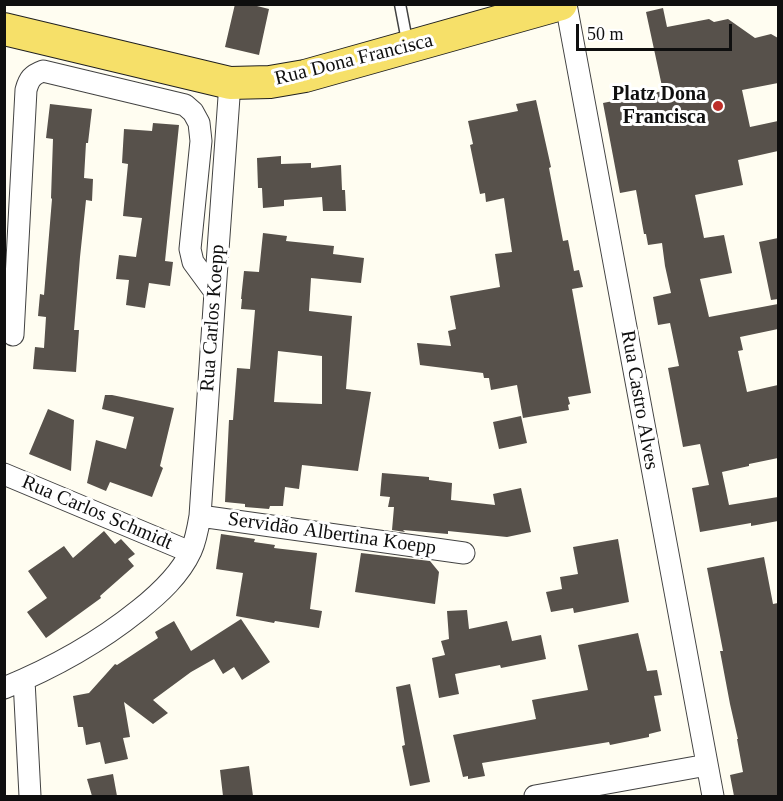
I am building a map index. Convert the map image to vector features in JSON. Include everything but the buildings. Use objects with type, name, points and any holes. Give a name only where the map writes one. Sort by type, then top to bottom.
[{"type":"main road","name":"Rua Dona Francisca","points":[[4,29],[230,83],[270,82],[304,76],[564,4]]},
{"type":"street","name":"Rua Castro Alves","points":[[564,4],[712,796]]},
{"type":"street","points":[[13,335],[26,90],[33,74],[43,71],[185,105],[193,112],[199,123],[201,141],[190,249],[193,262],[215,292]]},
{"type":"street","name":"Rua Carlos Koepp","points":[[4,688],[68,658],[105,636],[158,595],[176,574],[190,552],[198,531],[230,83]]},
{"type":"street","name":"Rua Carlos Schmidt","points":[[4,474],[190,552]]},
{"type":"street","name":"Servidão Albertina Koepp","points":[[200,516],[464,553]]},
{"type":"street","points":[[24,680],[30,796]]},
{"type":"street","points":[[535,796],[707,765]]},
{"type":"lane","points":[[400,4],[408,47]]},
{"type":"place","name":"Platz Dona Francisca","points":[[718,106]]}]
